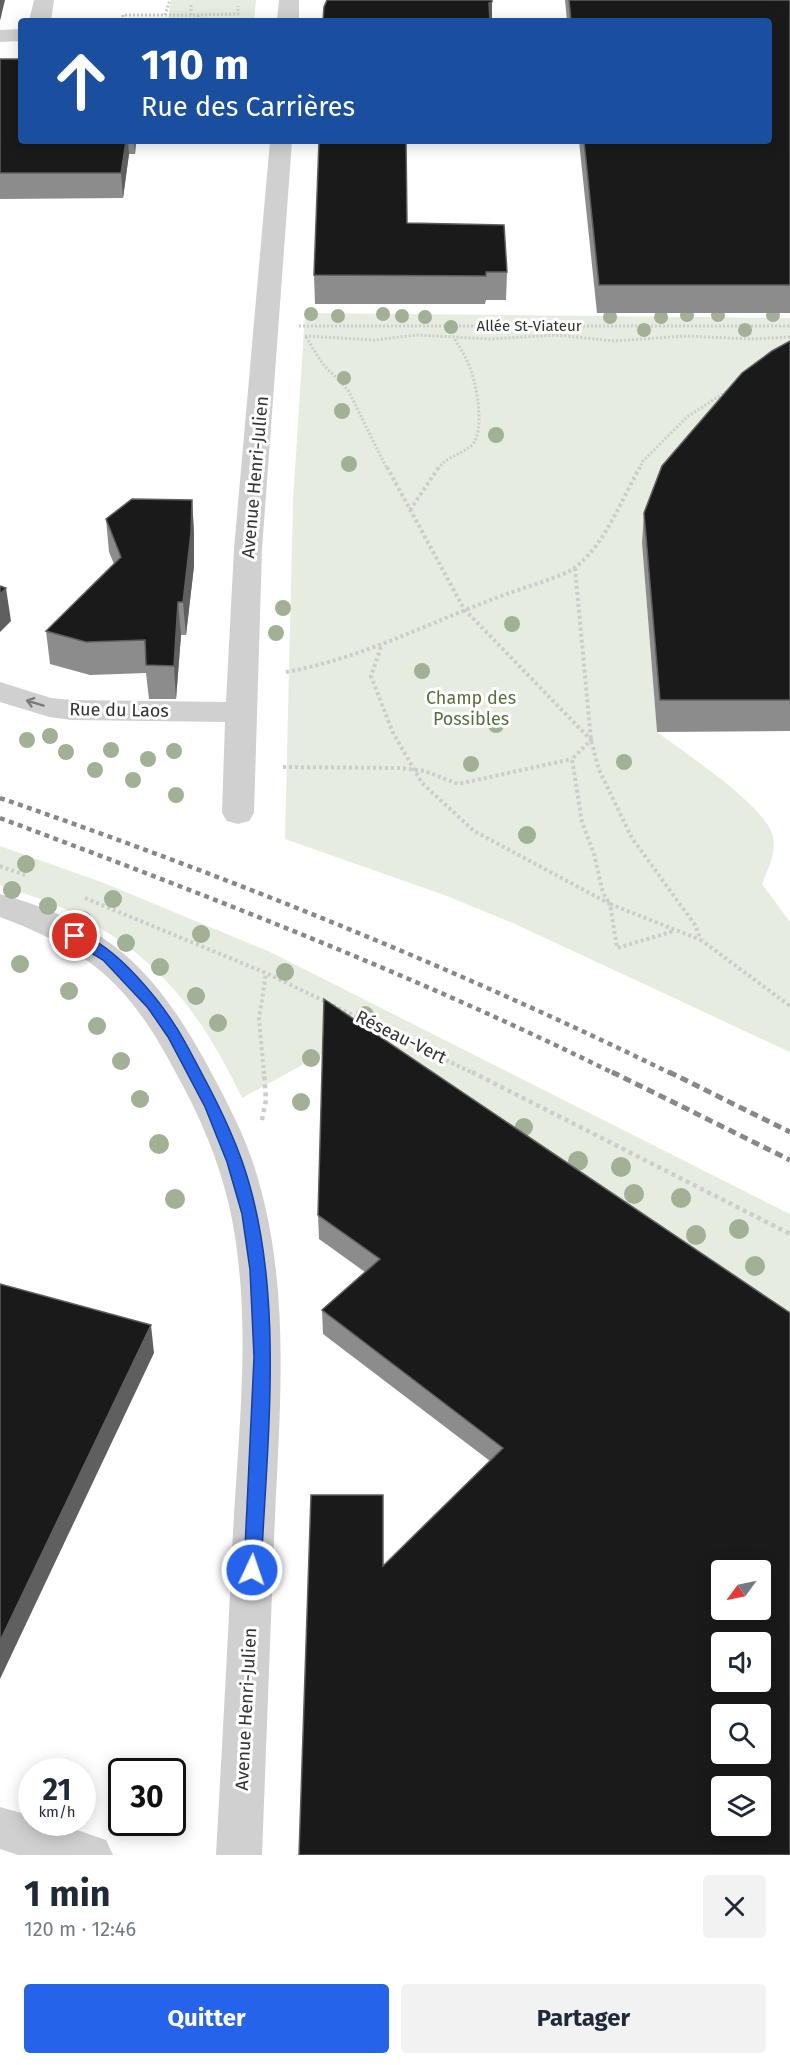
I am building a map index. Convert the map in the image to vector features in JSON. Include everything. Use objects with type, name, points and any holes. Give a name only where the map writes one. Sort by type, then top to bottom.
[{"type":"street","points":[[41,18],[44,0]]},
{"type":"street","points":[[288,18],[289,0]]},
{"type":"street","points":[[0,36],[18,35]]},
{"type":"street","name":"Avenue Henri-Julien","points":[[238,813],[240,712],[249,547],[269,326],[281,144]]},
{"type":"street","name":"Rue du Laos","points":[[0,692],[49,707],[72,710],[240,712]]},
{"type":"street","name":"Avenue Henri-Julien","points":[[0,905],[62,930],[108,957],[153,1004],[173,1034],[213,1107],[238,1172],[249,1214],[258,1270],[262,1357],[239,1855]]},
{"type":"street","points":[[0,1828],[90,1855]]},
{"type":"path","points":[[165,15],[170,0]]},
{"type":"path","points":[[191,5],[191,15]]},
{"type":"path","points":[[123,18],[123,15],[230,15],[238,14],[238,6]]},
{"type":"path","name":"Allée St-Viateur","points":[[269,326],[790,326]]},
{"type":"path","points":[[298,335],[374,340],[417,335],[490,339],[556,335],[614,341],[686,336],[750,339],[790,337]]},
{"type":"path","points":[[306,337],[322,363],[348,390],[464,609],[591,740]]},
{"type":"path","points":[[410,510],[445,459],[462,452],[474,443],[479,429],[478,404],[469,364],[454,338]]},
{"type":"path","points":[[286,672],[319,666],[381,646],[464,609],[575,568],[600,540],[643,461],[687,417],[741,382]]},
{"type":"path","points":[[575,568],[591,740],[599,770],[632,838],[695,925],[701,940]]},
{"type":"path","points":[[381,646],[372,676],[393,733],[422,783],[474,831],[610,904],[701,940],[790,1006]]},
{"type":"path","points":[[283,767],[373,766],[415,770],[440,776],[458,784],[470,783],[572,759],[591,740]]},
{"type":"path","points":[[572,759],[582,822],[594,854],[603,893],[610,904],[617,948],[674,931]]},
{"type":"path","points":[[0,866],[33,878]]},
{"type":"path","name":"Réseau-Vert","points":[[75,894],[266,973],[417,1044],[790,1234]]},
{"type":"path","points":[[262,1120],[266,1100],[259,1019],[266,973]]},
{"type":"green space","points":[[171,0],[256,0],[254,18],[168,18]]},
{"type":"green space","name":"Champ des Possibles","points":[[305,313],[790,318],[790,364],[659,497],[642,544],[657,732],[737,792],[764,819],[773,837],[772,858],[762,884],[790,922],[790,1052],[515,924],[447,896],[285,839],[293,502]]},
{"type":"green space","points":[[0,846],[104,883],[270,952],[790,1214],[790,1340],[324,1053],[242,1098],[209,1037],[191,1011],[172,987],[149,964],[125,944],[65,909],[0,885]]},
{"type":"building","points":[[327,0],[492,0],[489,3],[490,18],[323,18]]},
{"type":"building","points":[[569,0],[790,0],[790,285],[599,285],[584,144],[772,144],[772,18],[571,18]]},
{"type":"building","points":[[0,59],[18,59],[18,144],[126,144],[121,173],[0,173]]},
{"type":"building","points":[[319,144],[406,144],[407,223],[504,225],[507,272],[486,272],[486,276],[314,275]]},
{"type":"building","points":[[790,341],[790,700],[660,700],[644,513],[662,466],[742,373]]},
{"type":"building","points":[[132,499],[192,500],[191,533],[183,602],[178,602],[174,666],[146,665],[145,640],[86,642],[46,631],[121,557],[106,519]]},
{"type":"building","points":[[0,586],[6,588],[0,594]]},
{"type":"building","points":[[324,999],[790,1313],[790,1855],[299,1855],[311,1495],[383,1495],[383,1566],[503,1448],[322,1310],[380,1259],[318,1215]]},
{"type":"building","points":[[0,1284],[151,1325],[0,1641]]},
{"type":"railway","points":[[0,798],[171,859],[424,960],[672,1074]]},
{"type":"railway","points":[[0,818],[234,907],[388,970],[615,1074]]},
{"type":"railway","points":[[612,1072],[790,1160]]},
{"type":"railway","points":[[669,1072],[790,1132]]},
{"type":"route","points":[[75,936],[108,957],[153,1004],[173,1034],[213,1107],[235,1162],[249,1214],[258,1270],[262,1357],[252,1570]]}]
